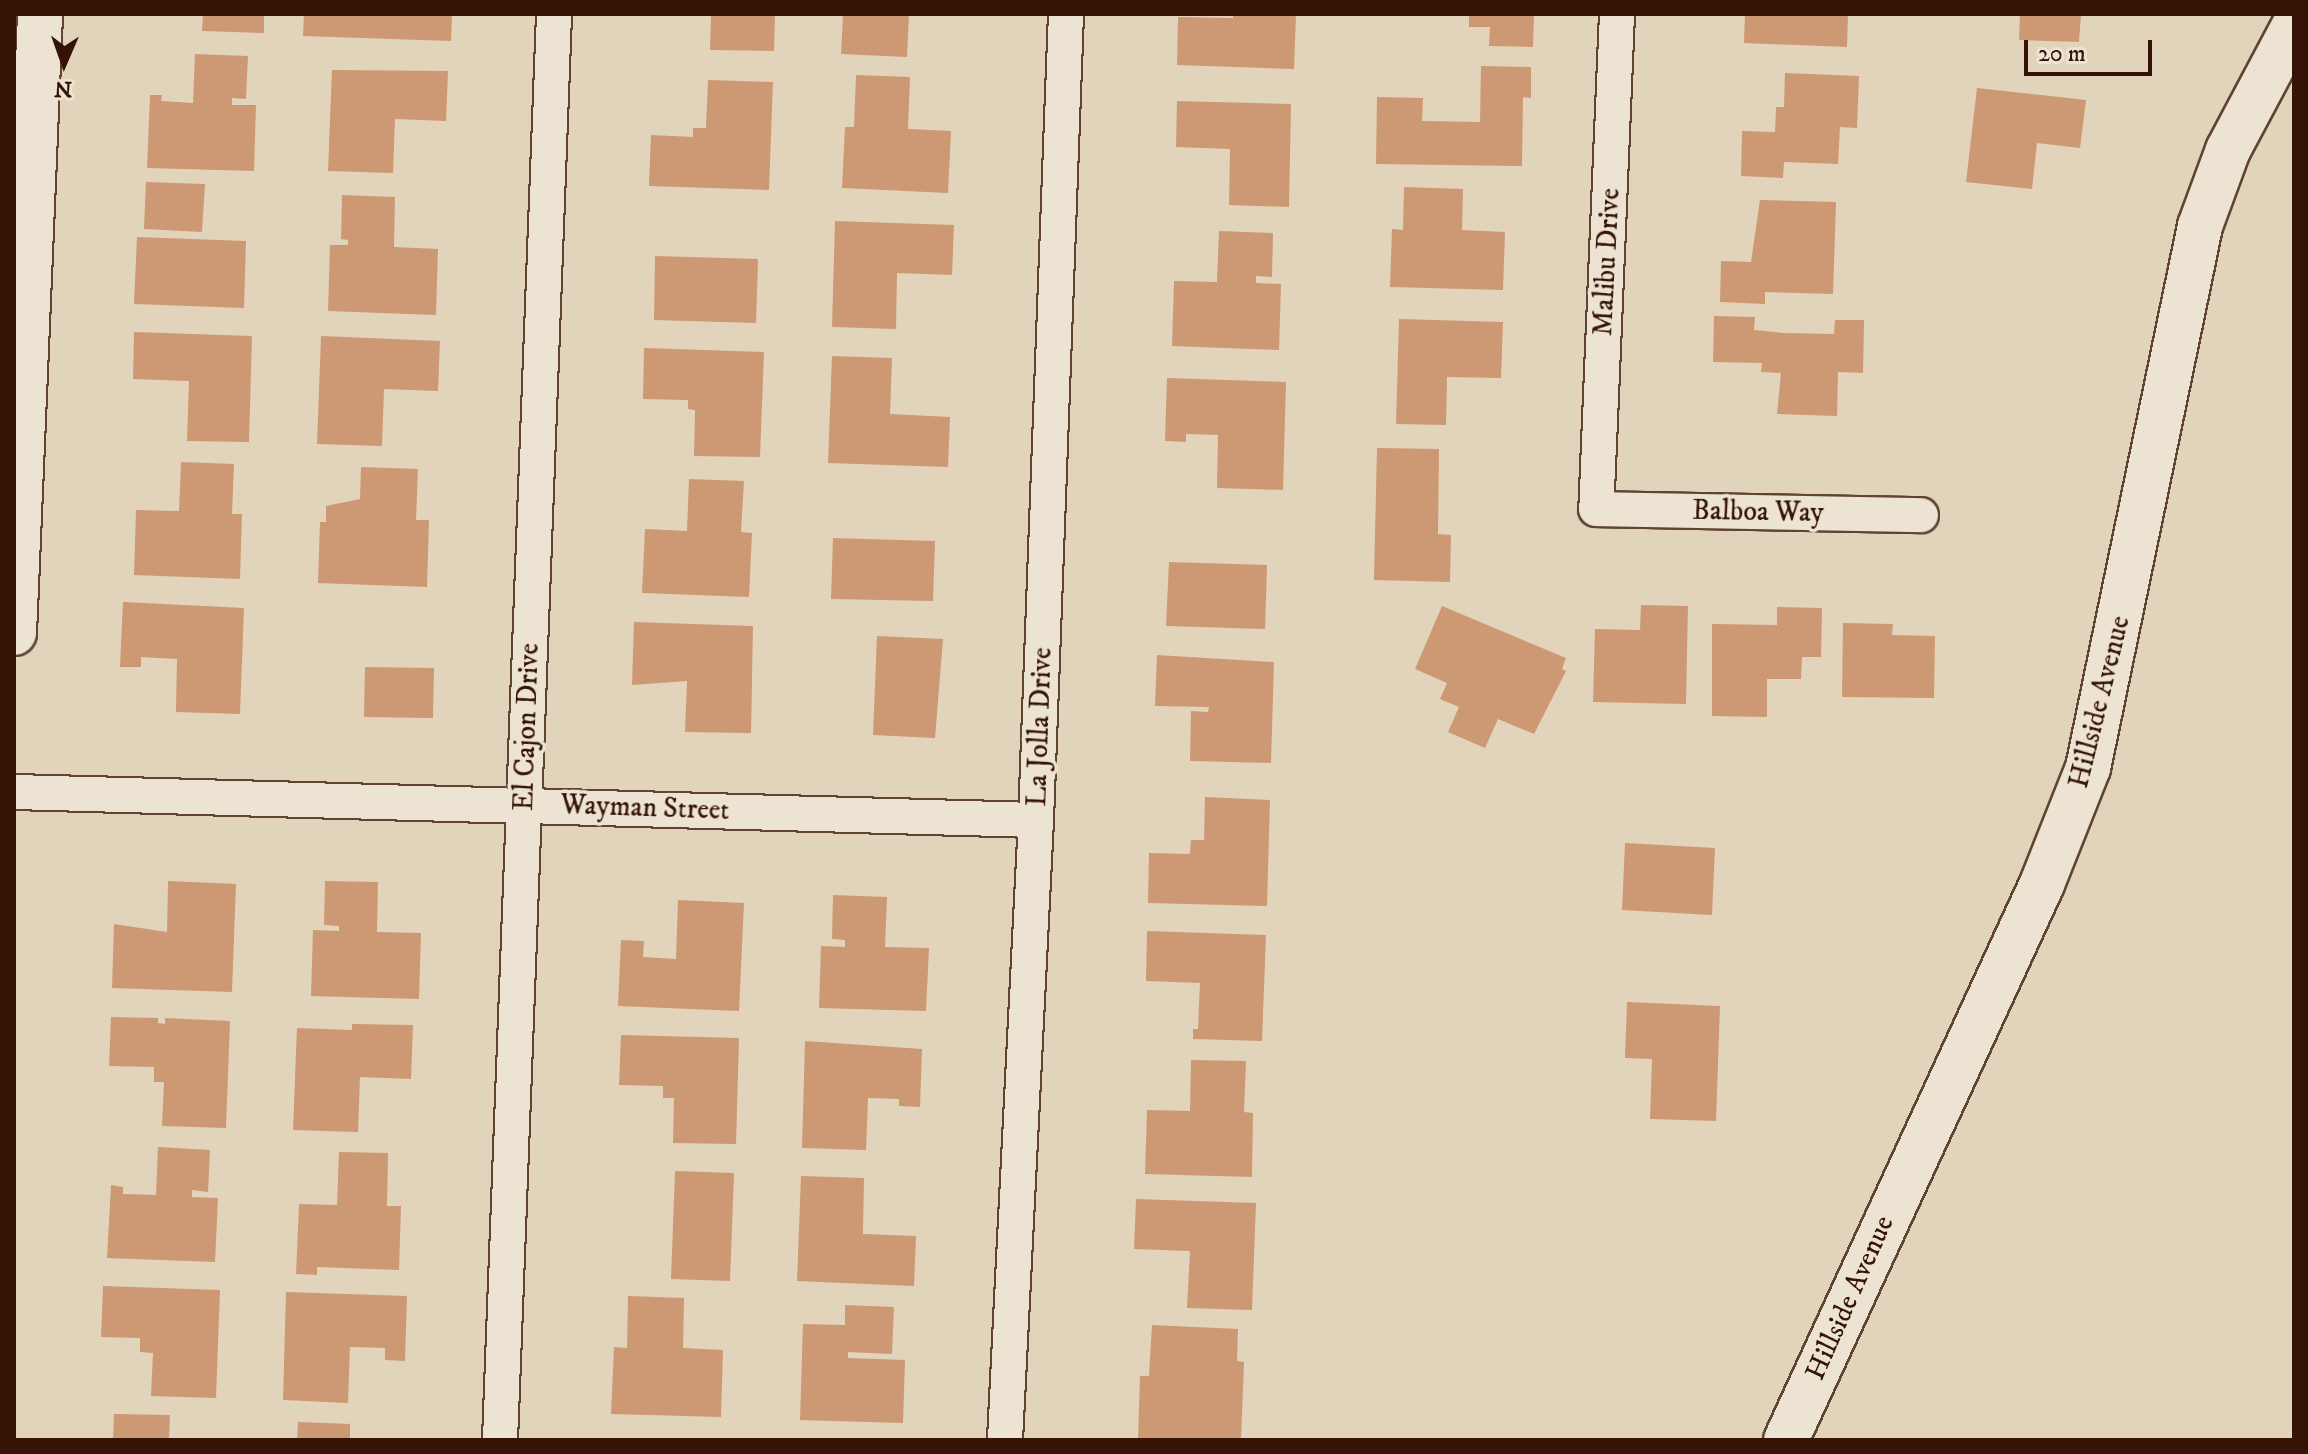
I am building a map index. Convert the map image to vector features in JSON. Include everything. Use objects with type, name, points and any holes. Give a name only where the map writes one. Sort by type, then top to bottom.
[{"type":"street","points":[[14,633],[40,14]]},
{"type":"street","name":"El Cajon Drive","points":[[500,1440],[554,14]]},
{"type":"street","name":"La Jolla Drive","points":[[1005,1440],[1036,820],[1066,14]]},
{"type":"street","name":"Malibu Drive","points":[[1596,509],[1617,14]]},
{"type":"street","name":"Hillside Avenue","points":[[1786,1440],[2042,884],[2088,768],[2119,637],[2200,226],[2228,150],[2294,26]]},
{"type":"street","name":"Balboa Way","points":[[1596,509],[1921,515]]},
{"type":"street","name":"Wayman Street","points":[[14,792],[1036,820]]},
{"type":"building","points":[[203,14],[264,14],[264,33],[202,31]]},
{"type":"building","points":[[304,14],[452,14],[451,41],[303,36]]},
{"type":"building","points":[[711,14],[775,14],[774,51],[710,50]]},
{"type":"building","points":[[843,14],[909,14],[907,57],[841,54]]},
{"type":"building","points":[[1233,14],[1296,14],[1294,69],[1177,65],[1178,17],[1233,18]]},
{"type":"building","points":[[1469,14],[1534,14],[1533,47],[1489,46],[1490,27],[1469,27]]},
{"type":"building","points":[[1745,14],[1848,14],[1847,47],[1744,43]]},
{"type":"building","points":[[2020,14],[2081,14],[2079,42],[2019,40]]},
{"type":"building","points":[[195,54],[248,56],[246,99],[232,98],[232,105],[256,105],[254,171],[147,168],[150,95],[162,95],[161,101],[193,103]]},
{"type":"building","points":[[1481,66],[1531,67],[1531,98],[1523,97],[1522,166],[1376,164],[1377,97],[1423,98],[1422,121],[1480,122]]},
{"type":"building","points":[[332,70],[448,71],[446,121],[395,119],[393,173],[328,171]]},
{"type":"building","points":[[1785,73],[1859,76],[1857,128],[1840,127],[1838,164],[1784,162],[1783,178],[1741,176],[1742,131],[1775,132],[1776,107],[1784,107]]},
{"type":"building","points":[[856,75],[910,77],[908,129],[951,131],[948,193],[842,188],[845,127],[854,127]]},
{"type":"building","points":[[708,80],[773,82],[769,190],[649,186],[651,135],[693,137],[693,128],[706,128]]},
{"type":"building","points":[[1977,88],[2086,100],[2080,148],[2037,143],[2032,189],[1966,182]]},
{"type":"building","points":[[1177,101],[1291,104],[1289,207],[1229,205],[1230,149],[1176,147]]},
{"type":"building","points":[[146,182],[205,184],[202,232],[144,229]]},
{"type":"building","points":[[1404,187],[1463,189],[1462,230],[1505,232],[1503,290],[1390,287],[1392,229],[1403,230]]},
{"type":"building","points":[[342,195],[395,197],[394,247],[438,249],[436,315],[328,311],[330,245],[348,245],[348,240],[341,239]]},
{"type":"building","points":[[1760,200],[1836,202],[1833,294],[1765,292],[1765,304],[1720,302],[1721,261],[1751,262]]},
{"type":"building","points":[[835,221],[954,225],[952,275],[897,273],[896,329],[832,327]]},
{"type":"building","points":[[1219,231],[1273,233],[1272,277],[1256,276],[1256,283],[1281,284],[1279,350],[1172,346],[1174,281],[1217,282]]},
{"type":"building","points":[[137,237],[246,241],[244,308],[134,304]]},
{"type":"building","points":[[655,256],[758,259],[756,323],[654,320]]},
{"type":"building","points":[[1714,316],[1755,317],[1754,330],[1784,333],[1834,334],[1835,320],[1864,320],[1863,373],[1838,372],[1837,416],[1777,414],[1781,373],[1761,372],[1762,363],[1713,362]]},
{"type":"building","points":[[1399,319],[1503,322],[1501,378],[1447,377],[1446,425],[1396,424]]},
{"type":"building","points":[[134,332],[252,336],[249,442],[187,441],[189,381],[133,379]]},
{"type":"building","points":[[321,336],[440,341],[438,391],[384,389],[382,446],[317,444]]},
{"type":"building","points":[[644,348],[764,352],[760,457],[694,456],[695,410],[688,409],[688,400],[643,399]]},
{"type":"building","points":[[832,356],[892,358],[890,414],[950,417],[948,467],[828,463]]},
{"type":"building","points":[[1167,378],[1286,382],[1283,490],[1217,488],[1218,435],[1186,434],[1186,442],[1165,441]]},
{"type":"building","points":[[1377,448],[1439,449],[1438,534],[1451,535],[1450,582],[1374,580]]},
{"type":"building","points":[[181,462],[234,464],[232,514],[242,514],[240,579],[134,575],[136,510],[179,511]]},
{"type":"building","points":[[361,467],[418,469],[416,520],[429,520],[427,587],[318,583],[320,522],[326,522],[326,506],[360,499]]},
{"type":"building","points":[[689,479],[744,481],[741,532],[752,533],[749,597],[642,593],[645,529],[687,531]]},
{"type":"building","points":[[833,538],[935,541],[933,601],[831,599]]},
{"type":"building","points":[[1169,562],[1267,565],[1265,629],[1166,626]]},
{"type":"building","points":[[123,602],[244,608],[240,714],[176,712],[177,659],[141,657],[141,667],[120,667]]},
{"type":"building","points":[[1641,605],[1688,606],[1686,704],[1593,702],[1595,629],[1640,630]]},
{"type":"building","points":[[1442,606],[1566,658],[1562,669],[1566,671],[1534,734],[1498,719],[1485,748],[1448,732],[1459,707],[1440,699],[1447,683],[1415,669]]},
{"type":"building","points":[[1777,607],[1822,608],[1821,657],[1802,657],[1801,679],[1767,679],[1767,717],[1712,716],[1712,624],[1777,625]]},
{"type":"building","points":[[634,622],[753,626],[751,733],[685,732],[687,681],[632,685]]},
{"type":"building","points":[[1843,623],[1893,624],[1892,635],[1935,636],[1934,698],[1842,697]]},
{"type":"building","points":[[877,636],[943,639],[935,738],[873,735]]},
{"type":"building","points":[[1157,655],[1274,662],[1271,763],[1190,761],[1191,711],[1208,712],[1209,707],[1155,706]]},
{"type":"building","points":[[365,667],[434,668],[433,718],[364,717]]},
{"type":"building","points":[[1205,797],[1270,800],[1267,906],[1148,903],[1149,853],[1190,854],[1191,840],[1204,840]]},
{"type":"building","points":[[1625,843],[1715,848],[1712,915],[1622,910]]},
{"type":"building","points":[[168,881],[236,884],[232,992],[112,988],[114,924],[167,932]]},
{"type":"building","points":[[325,881],[378,882],[377,932],[421,933],[419,999],[311,996],[313,930],[339,931],[339,926],[324,925]]},
{"type":"building","points":[[833,895],[887,897],[885,947],[929,948],[926,1011],[819,1008],[821,946],[845,947],[845,940],[832,939]]},
{"type":"building","points":[[678,900],[744,903],[739,1011],[618,1006],[621,940],[644,941],[643,957],[676,959]]},
{"type":"building","points":[[1147,931],[1266,935],[1262,1041],[1193,1039],[1193,1029],[1198,1029],[1200,983],[1146,981]]},
{"type":"building","points":[[1627,1002],[1720,1006],[1716,1121],[1650,1119],[1652,1059],[1625,1058]]},
{"type":"building","points":[[111,1017],[158,1018],[158,1023],[165,1024],[165,1018],[230,1021],[226,1128],[162,1126],[164,1082],[154,1082],[154,1067],[109,1066]]},
{"type":"building","points":[[352,1024],[413,1025],[411,1079],[360,1077],[358,1132],[293,1130],[297,1028],[352,1030]]},
{"type":"building","points":[[621,1035],[739,1038],[736,1144],[673,1143],[674,1098],[663,1098],[663,1086],[619,1085]]},
{"type":"building","points":[[805,1041],[922,1049],[920,1107],[899,1106],[899,1099],[868,1098],[866,1150],[802,1148]]},
{"type":"building","points":[[1191,1060],[1246,1061],[1244,1112],[1253,1113],[1252,1177],[1145,1174],[1147,1110],[1190,1111]]},
{"type":"building","points":[[158,1147],[210,1150],[208,1192],[192,1190],[192,1197],[218,1198],[215,1262],[107,1258],[111,1185],[123,1187],[123,1194],[156,1195]]},
{"type":"building","points":[[339,1152],[388,1153],[387,1206],[401,1206],[399,1270],[317,1267],[317,1275],[296,1274],[299,1204],[337,1205]]},
{"type":"building","points":[[675,1171],[734,1173],[730,1281],[671,1279]]},
{"type":"building","points":[[801,1176],[864,1178],[863,1234],[916,1236],[914,1286],[797,1281]]},
{"type":"building","points":[[1136,1199],[1256,1203],[1252,1310],[1187,1308],[1190,1251],[1134,1249]]},
{"type":"building","points":[[103,1286],[220,1290],[216,1398],[151,1396],[153,1353],[140,1352],[140,1338],[101,1337]]},
{"type":"building","points":[[286,1292],[407,1296],[405,1361],[385,1360],[385,1348],[350,1347],[348,1403],[283,1400]]},
{"type":"building","points":[[628,1296],[684,1298],[683,1348],[723,1350],[721,1417],[611,1414],[614,1347],[627,1348]]},
{"type":"building","points":[[845,1305],[894,1307],[892,1354],[848,1352],[848,1358],[905,1360],[903,1423],[800,1420],[803,1324],[845,1325]]},
{"type":"building","points":[[1152,1325],[1238,1329],[1237,1361],[1244,1362],[1241,1440],[1138,1439],[1140,1376],[1149,1376]]},
{"type":"building","points":[[114,1414],[170,1415],[169,1440],[113,1440]]},
{"type":"building","points":[[298,1422],[350,1424],[350,1440],[297,1440]]}]
